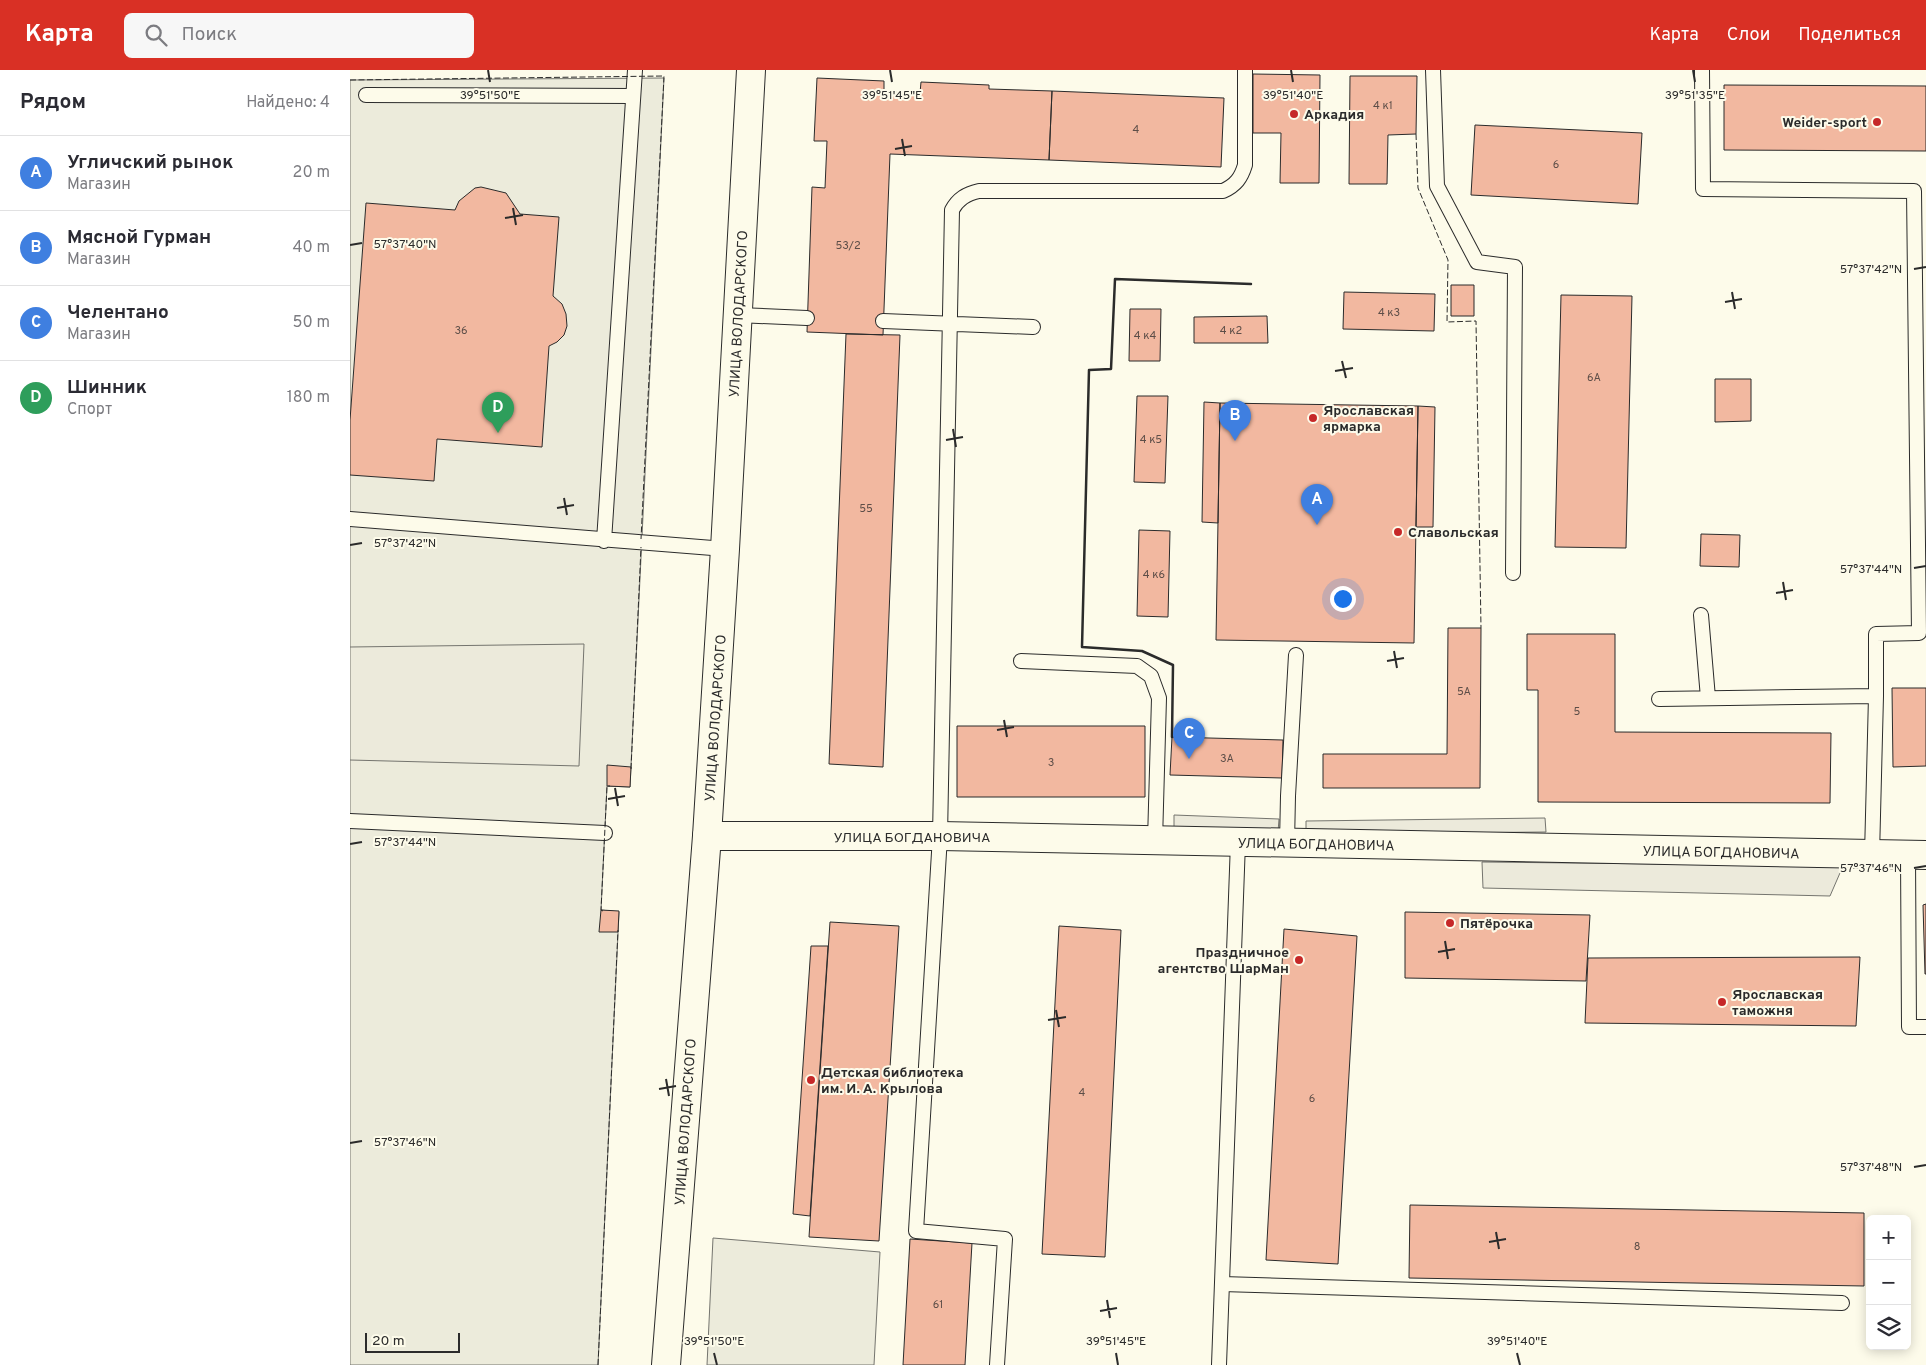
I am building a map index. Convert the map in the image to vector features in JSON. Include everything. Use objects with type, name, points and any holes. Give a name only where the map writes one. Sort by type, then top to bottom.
[{"type":"street","name":"УЛИЦА ВОЛОДАРСКОГО","points":[[666,1365],[707,836],[725,549],[751,70]]},
{"type":"street","name":"УЛИЦА БОГДАНОВИЧА","points":[[707,836],[940,836],[1917,855]]},
{"type":"lane","points":[[604,541],[635,70]]},
{"type":"lane","points":[[997,1365],[1005,1239],[916,1231],[940,836],[952,210],[962,198],[979,191],[1223,191],[1233,186],[1241,178],[1246,165],[1246,70]]},
{"type":"lane","points":[[1433,70],[1436,186],[1477,262],[1515,267],[1513,573]]},
{"type":"lane","points":[[1702,70],[1703,188],[1914,191],[1919,633],[1876,634],[1872,855]]},
{"type":"lane","points":[[366,95],[633,96]]},
{"type":"lane","points":[[738,315],[808,318]]},
{"type":"lane","points":[[883,321],[1033,327]]},
{"type":"lane","points":[[350,519],[604,541],[725,549]]},
{"type":"lane","points":[[1701,615],[1708,698]]},
{"type":"lane","points":[[1287,843],[1296,655]]},
{"type":"lane","points":[[1021,661],[1137,666],[1151,676],[1159,698],[1155,841]]},
{"type":"lane","points":[[1660,699],[1876,696]]},
{"type":"lane","points":[[350,821],[605,833]]},
{"type":"lane","points":[[1219,1365],[1238,842]]},
{"type":"lane","points":[[1917,855],[1909,1027],[1926,1027]]},
{"type":"lane","points":[[1222,1284],[1842,1303]]},
{"type":"shaded area","points":[[664,78],[630,787],[607,786],[601,910],[619,912],[598,1365],[350,1365],[350,80]]},
{"type":"shaded area","points":[[584,644],[579,766],[350,760],[350,647]]},
{"type":"shaded area","points":[[1174,815],[1279,819],[1278,832],[1174,828]]},
{"type":"shaded area","points":[[1545,818],[1546,832],[1306,834],[1306,821]]},
{"type":"shaded area","points":[[1482,862],[1843,866],[1830,896],[1483,888]]},
{"type":"shaded area","points":[[713,1238],[880,1252],[874,1365],[707,1365]]},
{"type":"building","points":[[1253,74],[1320,75],[1319,183],[1280,183],[1281,133],[1253,133]]},
{"type":"building","points":[[1350,76],[1417,76],[1416,134],[1388,135],[1387,184],[1349,184]]},
{"type":"building","points":[[817,78],[884,81],[884,92],[920,93],[921,82],[989,85],[989,89],[1052,91],[1049,160],[890,154],[883,335],[807,332],[812,187],[825,188],[827,141],[814,141]]},
{"type":"building","points":[[1724,85],[1926,86],[1926,151],[1724,150]]},
{"type":"building","points":[[1052,91],[1224,98],[1221,167],[1049,160]]},
{"type":"building","points":[[1475,125],[1642,133],[1638,204],[1471,195]]},
{"type":"building","points":[[481,187],[506,193],[520,214],[559,217],[553,296],[562,304],[566,314],[567,326],[564,335],[557,342],[549,346],[542,447],[437,439],[434,481],[350,475],[350,420],[366,203],[455,210],[459,201],[475,188]]},
{"type":"building","points":[[1451,285],[1474,285],[1474,316],[1451,316]]},
{"type":"building","points":[[1344,292],[1435,294],[1434,331],[1343,329]]},
{"type":"building","points":[[1561,295],[1632,296],[1626,548],[1555,547]]},
{"type":"building","points":[[1130,309],[1161,309],[1160,361],[1129,361]]},
{"type":"building","points":[[1267,316],[1268,343],[1194,343],[1194,317]]},
{"type":"building","points":[[846,334],[900,335],[883,767],[829,764]]},
{"type":"building","points":[[1715,379],[1751,379],[1751,421],[1715,422]]},
{"type":"building","points":[[1137,396],[1168,396],[1165,483],[1134,482]]},
{"type":"building","points":[[1204,402],[1220,403],[1218,523],[1202,522]]},
{"type":"building","points":[[1220,403],[1418,406],[1414,643],[1216,640]]},
{"type":"building","points":[[1418,406],[1435,407],[1433,527],[1416,527]]},
{"type":"building","points":[[1139,530],[1170,531],[1168,617],[1137,616]]},
{"type":"building","points":[[1701,534],[1740,535],[1739,567],[1700,566]]},
{"type":"building","points":[[1448,628],[1481,628],[1480,788],[1323,788],[1323,754],[1447,754]]},
{"type":"building","points":[[1527,634],[1615,634],[1615,732],[1831,733],[1830,803],[1538,802],[1538,690],[1527,690]]},
{"type":"building","points":[[1892,688],[1926,688],[1926,766],[1893,767]]},
{"type":"building","points":[[957,726],[1145,726],[1145,797],[957,797]]},
{"type":"building","points":[[1172,737],[1283,740],[1282,778],[1170,775]]},
{"type":"building","points":[[607,765],[631,767],[630,787],[607,786]]},
{"type":"building","points":[[1926,904],[1926,974],[1925,974],[1923,905]]},
{"type":"building","points":[[601,910],[619,911],[618,932],[599,932]]},
{"type":"building","points":[[1405,912],[1590,915],[1586,981],[1405,978]]},
{"type":"building","points":[[830,922],[899,926],[879,1241],[809,1237]]},
{"type":"building","points":[[1059,926],[1121,930],[1105,1257],[1042,1254]]},
{"type":"building","points":[[1284,929],[1357,936],[1338,1264],[1266,1260]]},
{"type":"building","name":"Детская библиотека им. И. А. Крылова","points":[[811,946],[828,946],[810,1216],[793,1214]]},
{"type":"building","name":"Ярославская таможня","points":[[1860,957],[1856,1026],[1585,1023],[1588,958]]},
{"type":"building","points":[[1410,1205],[1864,1213],[1864,1286],[1409,1278]]},
{"type":"building","points":[[910,1239],[972,1243],[965,1365],[903,1365]]},
{"type":"fence","points":[[350,80],[664,76],[641,539]]},
{"type":"fence","points":[[1416,134],[1418,188],[1448,260],[1447,322],[1476,321],[1481,628]]},
{"type":"fence","points":[[631,769],[641,547]]},
{"type":"fence","points":[[603,911],[601,910],[607,786],[610,786]]},
{"type":"fence","points":[[598,1365],[618,930]]},
{"type":"wall","points":[[1172,737],[1173,665],[1142,651],[1082,647],[1089,370],[1111,369],[1115,279],[1251,284]]},
{"type":"place","name":"Аркадия","points":[[1294,114]]},
{"type":"place","name":"Weider-sport","points":[[1877,122]]},
{"type":"place","name":"Ярославская ярмарка","points":[[1313,418]]},
{"type":"place","name":"Шинник","points":[[498,433]]},
{"type":"place","name":"Мясной Гурман","points":[[1235,441]]},
{"type":"place","name":"Угличский рынок","points":[[1317,525]]},
{"type":"place","name":"Славольская","points":[[1398,532]]},
{"type":"place","name":"Челентано","points":[[1189,759]]},
{"type":"place","name":"Пятёрочка","points":[[1450,923]]},
{"type":"place","name":"Праздничное агентство ШарМан","points":[[1299,960]]},
{"type":"place","name":"Ярославская таможня","points":[[1722,1002]]},
{"type":"place","name":"Детская библиотека им. И. А. Крылова","points":[[811,1080]]}]
